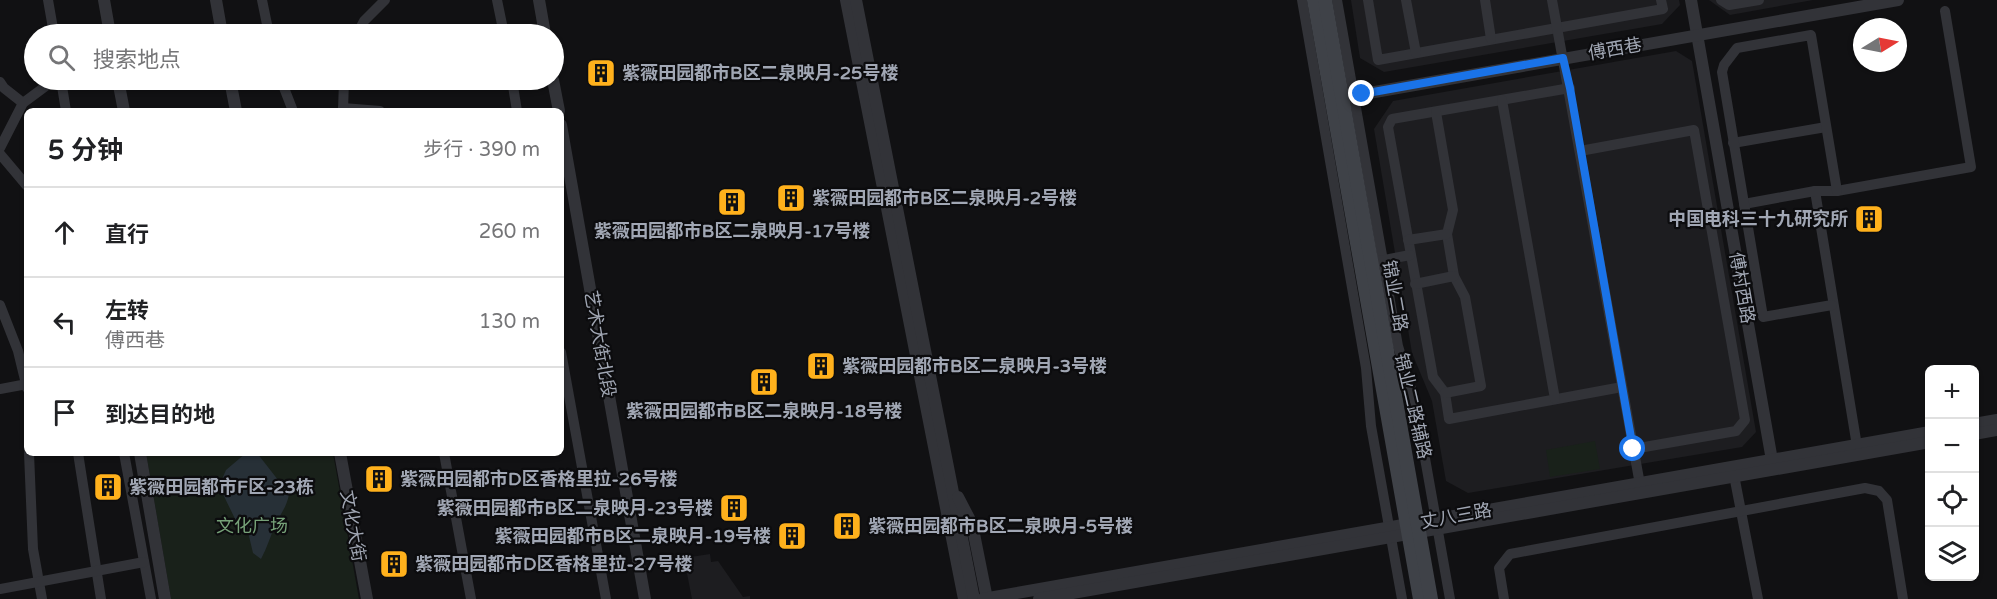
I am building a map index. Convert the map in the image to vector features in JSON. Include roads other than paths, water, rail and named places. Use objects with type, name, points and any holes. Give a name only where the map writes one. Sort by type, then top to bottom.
[{"type":"main road","name":"锦业二路","points":[[1314,0],[1343,98]]},
{"type":"main road","name":"锦业二路","points":[[1324,0],[1372,262],[1413,529],[1420,599]]},
{"type":"main road","name":"锦业二路","points":[[1413,529],[1431,599]]},
{"type":"street","points":[[48,0],[52,24]]},
{"type":"street","points":[[104,0],[108,24]]},
{"type":"street","points":[[216,0],[220,24]]},
{"type":"street","points":[[262,0],[267,24]]},
{"type":"street","points":[[362,24],[385,0]]},
{"type":"street","points":[[497,0],[502,24]]},
{"type":"street","points":[[539,0],[543,24]]},
{"type":"street","points":[[846,0],[964,599]]},
{"type":"street","points":[[856,0],[974,599]]},
{"type":"street","name":"锦业二路辅路","points":[[1302,0],[1366,368],[1371,426],[1402,599]]},
{"type":"street","points":[[1337,0],[1343,98]]},
{"type":"street","points":[[1368,0],[1378,60],[1663,9],[1661,0]]},
{"type":"street","points":[[1406,0],[1416,53]]},
{"type":"street","points":[[1485,0],[1491,39]]},
{"type":"street","points":[[1552,0],[1570,88],[1640,488]]},
{"type":"street","name":"傅村西路","points":[[1691,0],[1773,465]]},
{"type":"street","points":[[1721,0],[1729,5],[1759,0]]},
{"type":"street","name":"傅西巷","points":[[1343,98],[1898,0]]},
{"type":"street","points":[[1744,204],[1815,191],[1837,191],[1971,167],[1945,11]]},
{"type":"street","points":[[1833,305],[1763,317],[1722,72],[1724,65],[1737,48],[1811,35],[1837,191]]},
{"type":"street","points":[[0,82],[23,103]]},
{"type":"street","points":[[1570,88],[1392,119],[1388,127],[1415,284],[1433,377],[1445,393],[1449,419],[1623,387]]},
{"type":"street","points":[[0,148],[23,103],[41,90]]},
{"type":"street","points":[[63,90],[66,108]]},
{"type":"street","points":[[120,90],[123,108]]},
{"type":"street","points":[[232,90],[235,108]]},
{"type":"street","points":[[285,90],[291,108]]},
{"type":"street","points":[[343,108],[344,90]]},
{"type":"street","points":[[514,90],[517,108]]},
{"type":"street","points":[[555,90],[558,108]]},
{"type":"street","points":[[1502,100],[1555,399]]},
{"type":"street","points":[[1436,112],[1453,210],[1447,234],[1455,276],[1466,297],[1481,386],[1445,393]]},
{"type":"street","points":[[1733,143],[1826,127]]},
{"type":"street","points":[[1580,151],[1694,130],[1745,420],[1736,431],[1633,449]]},
{"type":"street","name":"艺术大街北段","points":[[564,141],[645,599]]},
{"type":"street","points":[[0,154],[24,182]]},
{"type":"street","points":[[1815,191],[1857,450]]},
{"type":"street","points":[[1408,240],[1447,234]]},
{"type":"street","points":[[1372,262],[1410,255]]},
{"type":"street","name":"锦业二路辅路","points":[[1372,262],[1415,402],[1450,599]]},
{"type":"street","points":[[1415,284],[1455,276]]},
{"type":"street","points":[[0,305],[18,351],[24,374]]},
{"type":"street","points":[[564,368],[606,599]]},
{"type":"street","points":[[0,389],[24,385]]},
{"type":"street","points":[[1979,423],[1997,420]]},
{"type":"street","points":[[1979,433],[1997,430]]},
{"type":"street","name":"丈八三路","points":[[1857,450],[1925,433]]},
{"type":"street","name":"丈八三路","points":[[985,599],[1437,525],[1857,450],[1925,442]]},
{"type":"street","points":[[29,456],[33,549],[42,599]]},
{"type":"street","points":[[78,456],[101,599]]},
{"type":"street","points":[[125,456],[151,599]]},
{"type":"street","points":[[141,456],[165,599]]},
{"type":"street","name":"文化大街","points":[[341,456],[367,599]]},
{"type":"street","points":[[445,456],[471,599]]},
{"type":"street","points":[[1734,472],[1758,599]]},
{"type":"street","points":[[951,481],[972,524],[985,599]]},
{"type":"street","points":[[1504,599],[1498,568],[1510,554],[1865,488],[1879,491],[1887,500],[1904,599]]},
{"type":"street","name":"丈八三路","points":[[1039,599],[1390,533]]},
{"type":"street","points":[[0,589],[144,562]]},
{"type":"place","name":"紫薇田园都市B区二泉映月-25号楼","points":[[601,73]]},
{"type":"place","name":"紫薇田园都市B区二泉映月-2号楼","points":[[791,198]]},
{"type":"place","name":"紫薇田园都市B区二泉映月-17号楼","points":[[732,202]]},
{"type":"place","name":"中国电科三十九研究所","points":[[1869,219]]},
{"type":"place","name":"紫薇田园都市B区二泉映月-3号楼","points":[[821,366]]},
{"type":"place","name":"紫薇田园都市B区二泉映月-18号楼","points":[[764,382]]},
{"type":"place","name":"紫薇田园都市D区香格里拉-26号楼","points":[[379,479]]},
{"type":"place","name":"紫薇田园都市F区-23栋","points":[[108,487]]},
{"type":"place","name":"紫薇田园都市B区二泉映月-23号楼","points":[[734,508]]},
{"type":"place","name":"紫薇田园都市B区二泉映月-5号楼","points":[[847,526]]},
{"type":"place","name":"紫薇田园都市B区二泉映月-19号楼","points":[[792,536]]},
{"type":"place","name":"紫薇田园都市D区香格里拉-27号楼","points":[[394,564]]},
{"type":"park label","name":"文化广场","points":[[252,526]]}]
